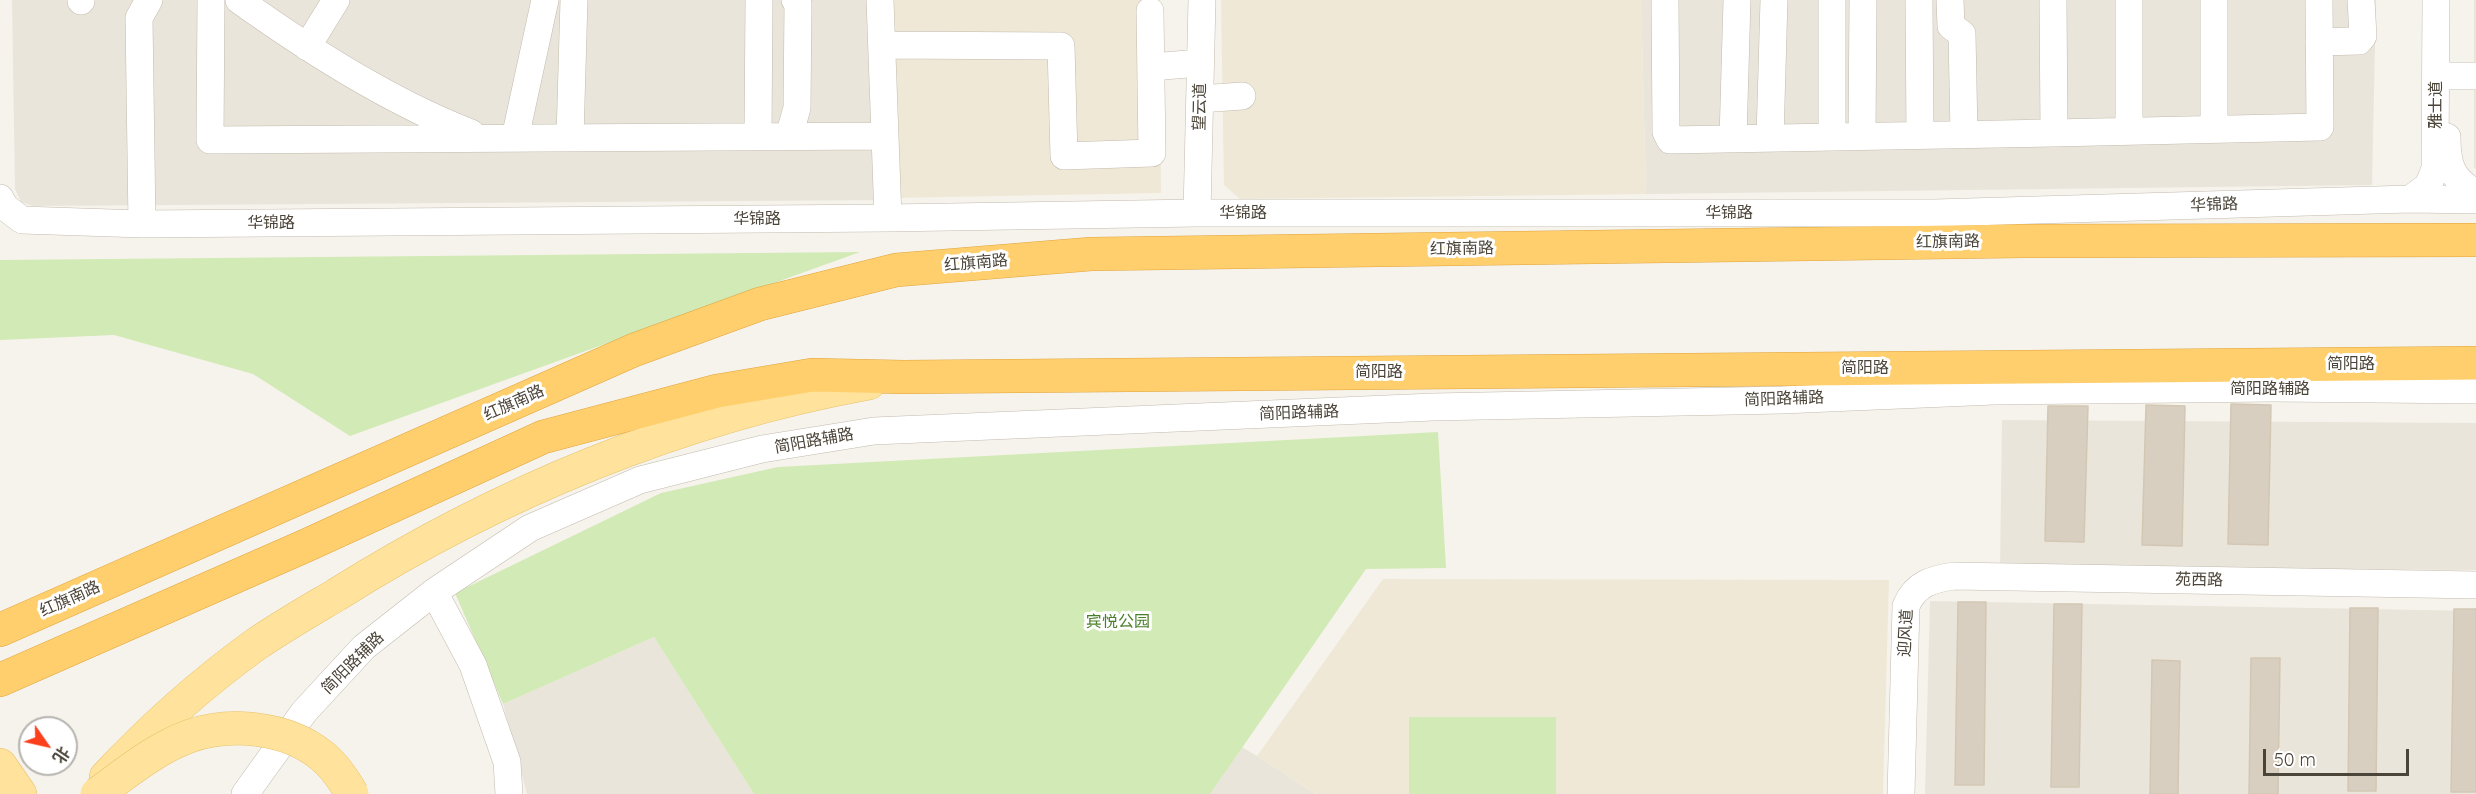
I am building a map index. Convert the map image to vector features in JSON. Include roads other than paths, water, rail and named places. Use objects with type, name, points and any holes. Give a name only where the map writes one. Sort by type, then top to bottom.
[{"type":"highway","name":"红旗南路","points":[[0,630],[634,350],[760,304],[896,270],[1091,254],[2024,241],[2476,240]]},
{"type":"highway","name":"简阳路","points":[[904,377],[2476,364]]},
{"type":"highway","points":[[0,680],[305,546],[543,437],[717,391],[812,375],[904,377]]},
{"type":"main road","points":[[90,794],[174,710],[256,645],[392,560],[489,510],[603,459],[748,410],[833,390],[904,377]]},
{"type":"main road","points":[[96,794],[145,760],[189,737],[217,730],[243,728],[273,733],[322,755],[343,778],[352,794]]},
{"type":"main road","points":[[0,765],[20,794]]},
{"type":"street","points":[[142,224],[139,18],[149,0]]},
{"type":"street","points":[[211,0],[210,140],[885,136]]},
{"type":"street","points":[[307,47],[336,0]]},
{"type":"street","points":[[515,138],[545,0]]},
{"type":"street","points":[[570,138],[574,0]]},
{"type":"street","points":[[758,136],[759,0]]},
{"type":"street","points":[[789,136],[797,108],[798,3],[795,0]]},
{"type":"street","points":[[880,0],[888,218]]},
{"type":"street","name":"望云道","points":[[1197,213],[1202,0]]},
{"type":"street","points":[[1665,0],[1666,132],[1671,140],[2320,127],[2319,0]]},
{"type":"street","points":[[1732,139],[1737,0]]},
{"type":"street","points":[[1770,138],[1774,0]]},
{"type":"street","points":[[1832,0],[1832,137]]},
{"type":"street","points":[[1862,136],[1863,0]]},
{"type":"street","points":[[1919,0],[1920,135]]},
{"type":"street","points":[[1950,0],[1951,26],[1962,34],[1964,135]]},
{"type":"street","points":[[2053,0],[2054,133]]},
{"type":"street","points":[[2128,131],[2129,0]]},
{"type":"street","points":[[2214,0],[2214,129]]},
{"type":"street","points":[[2319,42],[2359,41],[2363,36],[2361,0]]},
{"type":"street","name":"雅士道","points":[[2436,0],[2447,160],[2450,168],[2463,184],[2476,193]]},
{"type":"street","name":"雅士道","points":[[2410,199],[2428,186],[2435,169],[2446,0]]},
{"type":"street","points":[[250,3],[307,47],[444,122],[486,138]]},
{"type":"street","points":[[882,45],[1061,46],[1064,156],[1152,153],[1150,11]]},
{"type":"street","points":[[1151,67],[1200,63]]},
{"type":"street","points":[[2441,76],[2476,76]]},
{"type":"street","points":[[1200,99],[1242,96]]},
{"type":"street","name":"华锦路","points":[[5,206],[31,221],[142,224],[1197,213],[1935,213],[2410,199],[2476,200]]},
{"type":"street","points":[[2274,388],[2476,364]]},
{"type":"street","name":"简阳路辅路","points":[[245,794],[304,712],[364,647],[434,592],[530,528],[640,480],[762,449],[874,431],[1433,407],[1782,400],[1994,391],[2274,388],[2476,390]]},
{"type":"street","name":"苑西路","points":[[1923,583],[1954,576],[2476,585]]},
{"type":"street","name":"迎风道","points":[[1901,794],[1906,606],[1910,595],[1923,583]]},
{"type":"street","name":"迎风道","points":[[1912,794],[1917,602],[1923,583]]},
{"type":"street","points":[[434,592],[473,665],[507,762],[509,794]]},
{"type":"park label","name":"宾悦公园","points":[[1118,622]]}]
